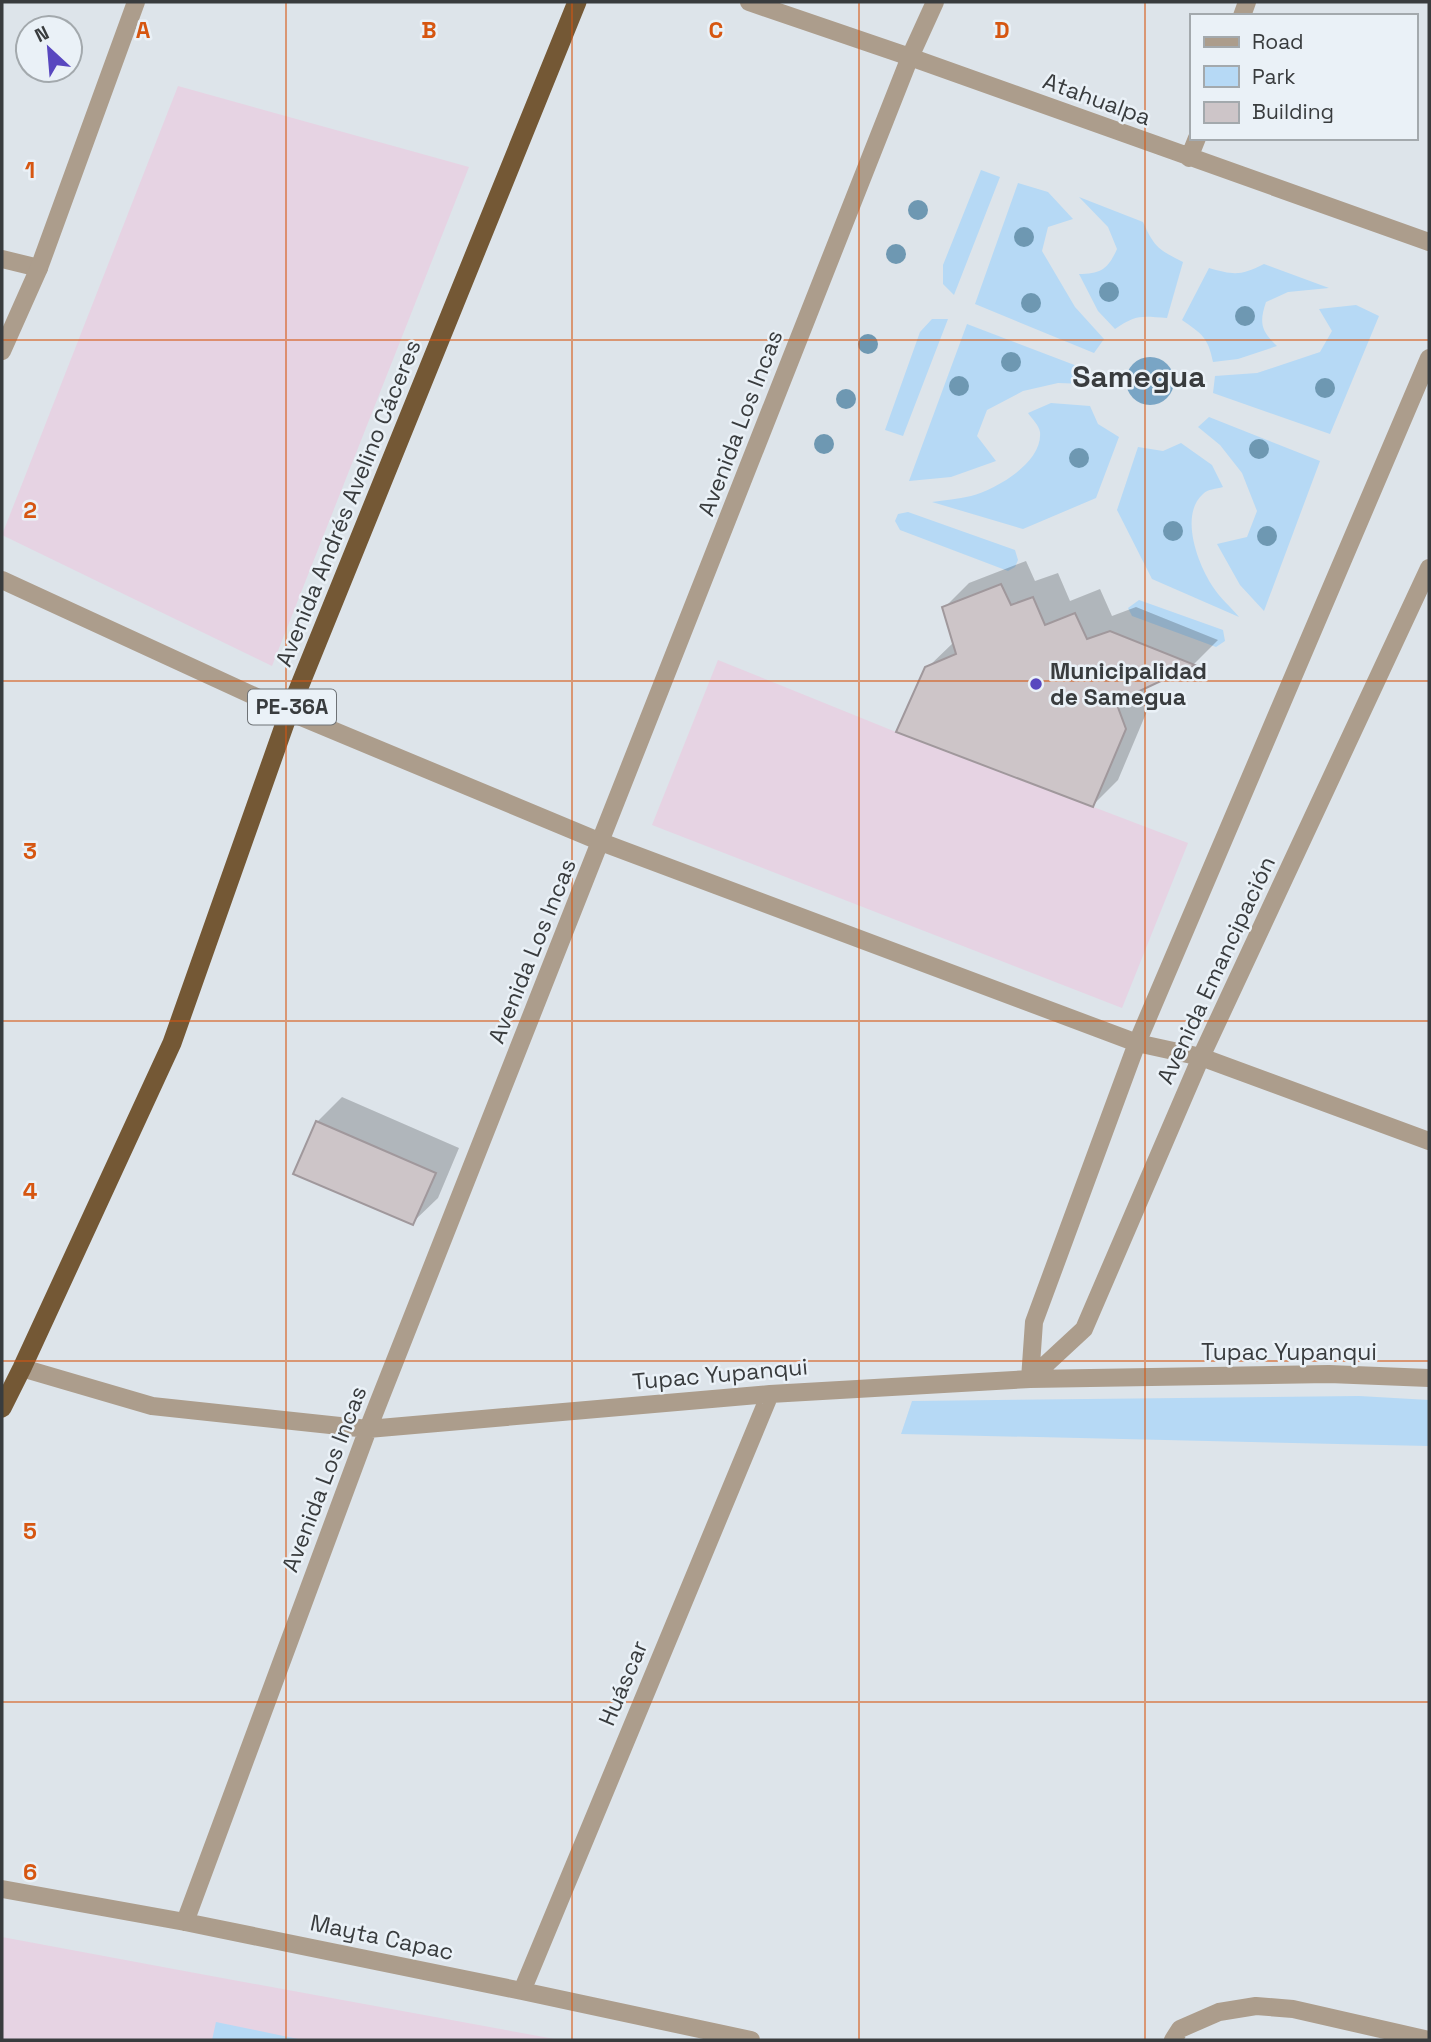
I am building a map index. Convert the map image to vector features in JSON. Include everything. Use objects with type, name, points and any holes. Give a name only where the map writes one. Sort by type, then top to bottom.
[{"type":"highway","name":"Avenida Andrés Avelino Cáceres","points":[[2,1408],[172,1043],[289,712],[577,2]]},
{"type":"street","points":[[2,351],[39,268],[136,2]]},
{"type":"street","name":"Atahualpa","points":[[749,2],[1429,242]]},
{"type":"street","name":"Avenida Los Incas","points":[[185,1922],[368,1429],[910,57],[935,2]]},
{"type":"street","points":[[1189,158],[1196,140]]},
{"type":"street","points":[[2,259],[39,268]]},
{"type":"street","points":[[1030,1379],[1034,1322],[1137,1042],[1429,358]]},
{"type":"street","name":"Avenida Emancipación","points":[[1030,1379],[1084,1328],[1201,1057],[1425,590],[1429,568]]},
{"type":"street","points":[[2,580],[289,712],[601,842],[1137,1042],[1201,1057],[1429,1141]]},
{"type":"street","name":"Tupac Yupanqui","points":[[22,1368],[152,1406],[368,1429],[770,1394],[1030,1379],[1329,1374],[1429,1378]]},
{"type":"street","name":"Huáscar","points":[[522,1991],[770,1394]]},
{"type":"street","name":"Mayta Capac","points":[[2,1889],[185,1922],[751,2040]]},
{"type":"street","points":[[1173,2040],[1180,2029],[1220,2012],[1256,2006],[1293,2009],[1429,2040]]},
{"type":"shaded area","points":[[178,86],[469,167],[272,666],[2,535]]},
{"type":"shaded area","points":[[1150,357],[1167,364],[1174,381],[1167,398],[1150,405],[1133,398],[1126,381],[1133,364]]},
{"type":"shaded area","points":[[718,660],[896,732],[1188,843],[1122,1008],[652,825]]},
{"type":"shaded area","points":[[2,1937],[179,1970],[560,2040],[2,2040]]},
{"type":"green space","points":[[981,170],[1000,177],[954,295],[943,284],[943,265]]},
{"type":"green space","points":[[1018,183],[1048,192],[1073,219],[1048,227],[1042,251],[1075,307],[1104,339],[1094,353],[975,304]]},
{"type":"green space","points":[[1079,197],[1143,222],[1158,247],[1183,262],[1167,318],[1140,317],[1115,329],[1098,311],[1079,274],[1103,269],[1117,249],[1108,227]]},
{"type":"green space","points":[[1264,264],[1329,288],[1288,292],[1266,302],[1263,326],[1277,346],[1238,359],[1213,362],[1203,337],[1182,320],[1209,268],[1237,273]]},
{"type":"green space","points":[[1356,305],[1379,316],[1330,434],[1213,393],[1215,376],[1257,373],[1320,352],[1332,331],[1319,309]]},
{"type":"green space","points":[[932,319],[948,319],[903,436],[885,430],[920,332]]},
{"type":"green space","points":[[967,324],[1085,369],[1086,384],[1058,383],[1023,391],[987,410],[977,436],[996,461],[951,477],[909,481]]},
{"type":"green space","points":[[1051,403],[1090,406],[1098,424],[1119,437],[1096,498],[1023,529],[932,502],[981,493],[1016,473],[1034,454],[1039,443],[1039,429],[1028,413]]},
{"type":"green space","points":[[1209,417],[1320,461],[1264,611],[1240,585],[1217,544],[1247,537],[1257,511],[1242,473],[1220,445],[1198,427]]},
{"type":"green space","points":[[1181,443],[1212,465],[1223,487],[1203,494],[1196,503],[1192,514],[1193,540],[1207,578],[1239,617],[1152,579],[1117,510],[1138,447],[1163,451]]},
{"type":"green space","points":[[908,512],[1015,550],[1018,560],[1015,567],[1008,571],[900,530],[895,521],[898,514]]},
{"type":"green space","points":[[1139,600],[1223,630],[1225,641],[1216,647],[1132,616],[1128,608]]},
{"type":"green space","points":[[1359,1396],[1429,1400],[1429,1446],[901,1434],[912,1401]]},
{"type":"green space","points":[[216,2022],[303,2040],[212,2040]]},
{"type":"building","name":"Municipalidad de Samegua","points":[[1001,584],[1011,605],[1033,597],[1045,625],[1075,613],[1087,639],[1110,631],[1195,665],[1116,702],[1126,729],[1093,807],[896,732],[925,667],[956,654],[942,607]]},
{"type":"building","points":[[316,1121],[436,1173],[413,1225],[293,1174]]},
{"type":"place","name":"Municipalidad de Samegua","points":[[1036,684]]},
{"type":"district","name":"Samegua","points":[[1139,377]]}]
